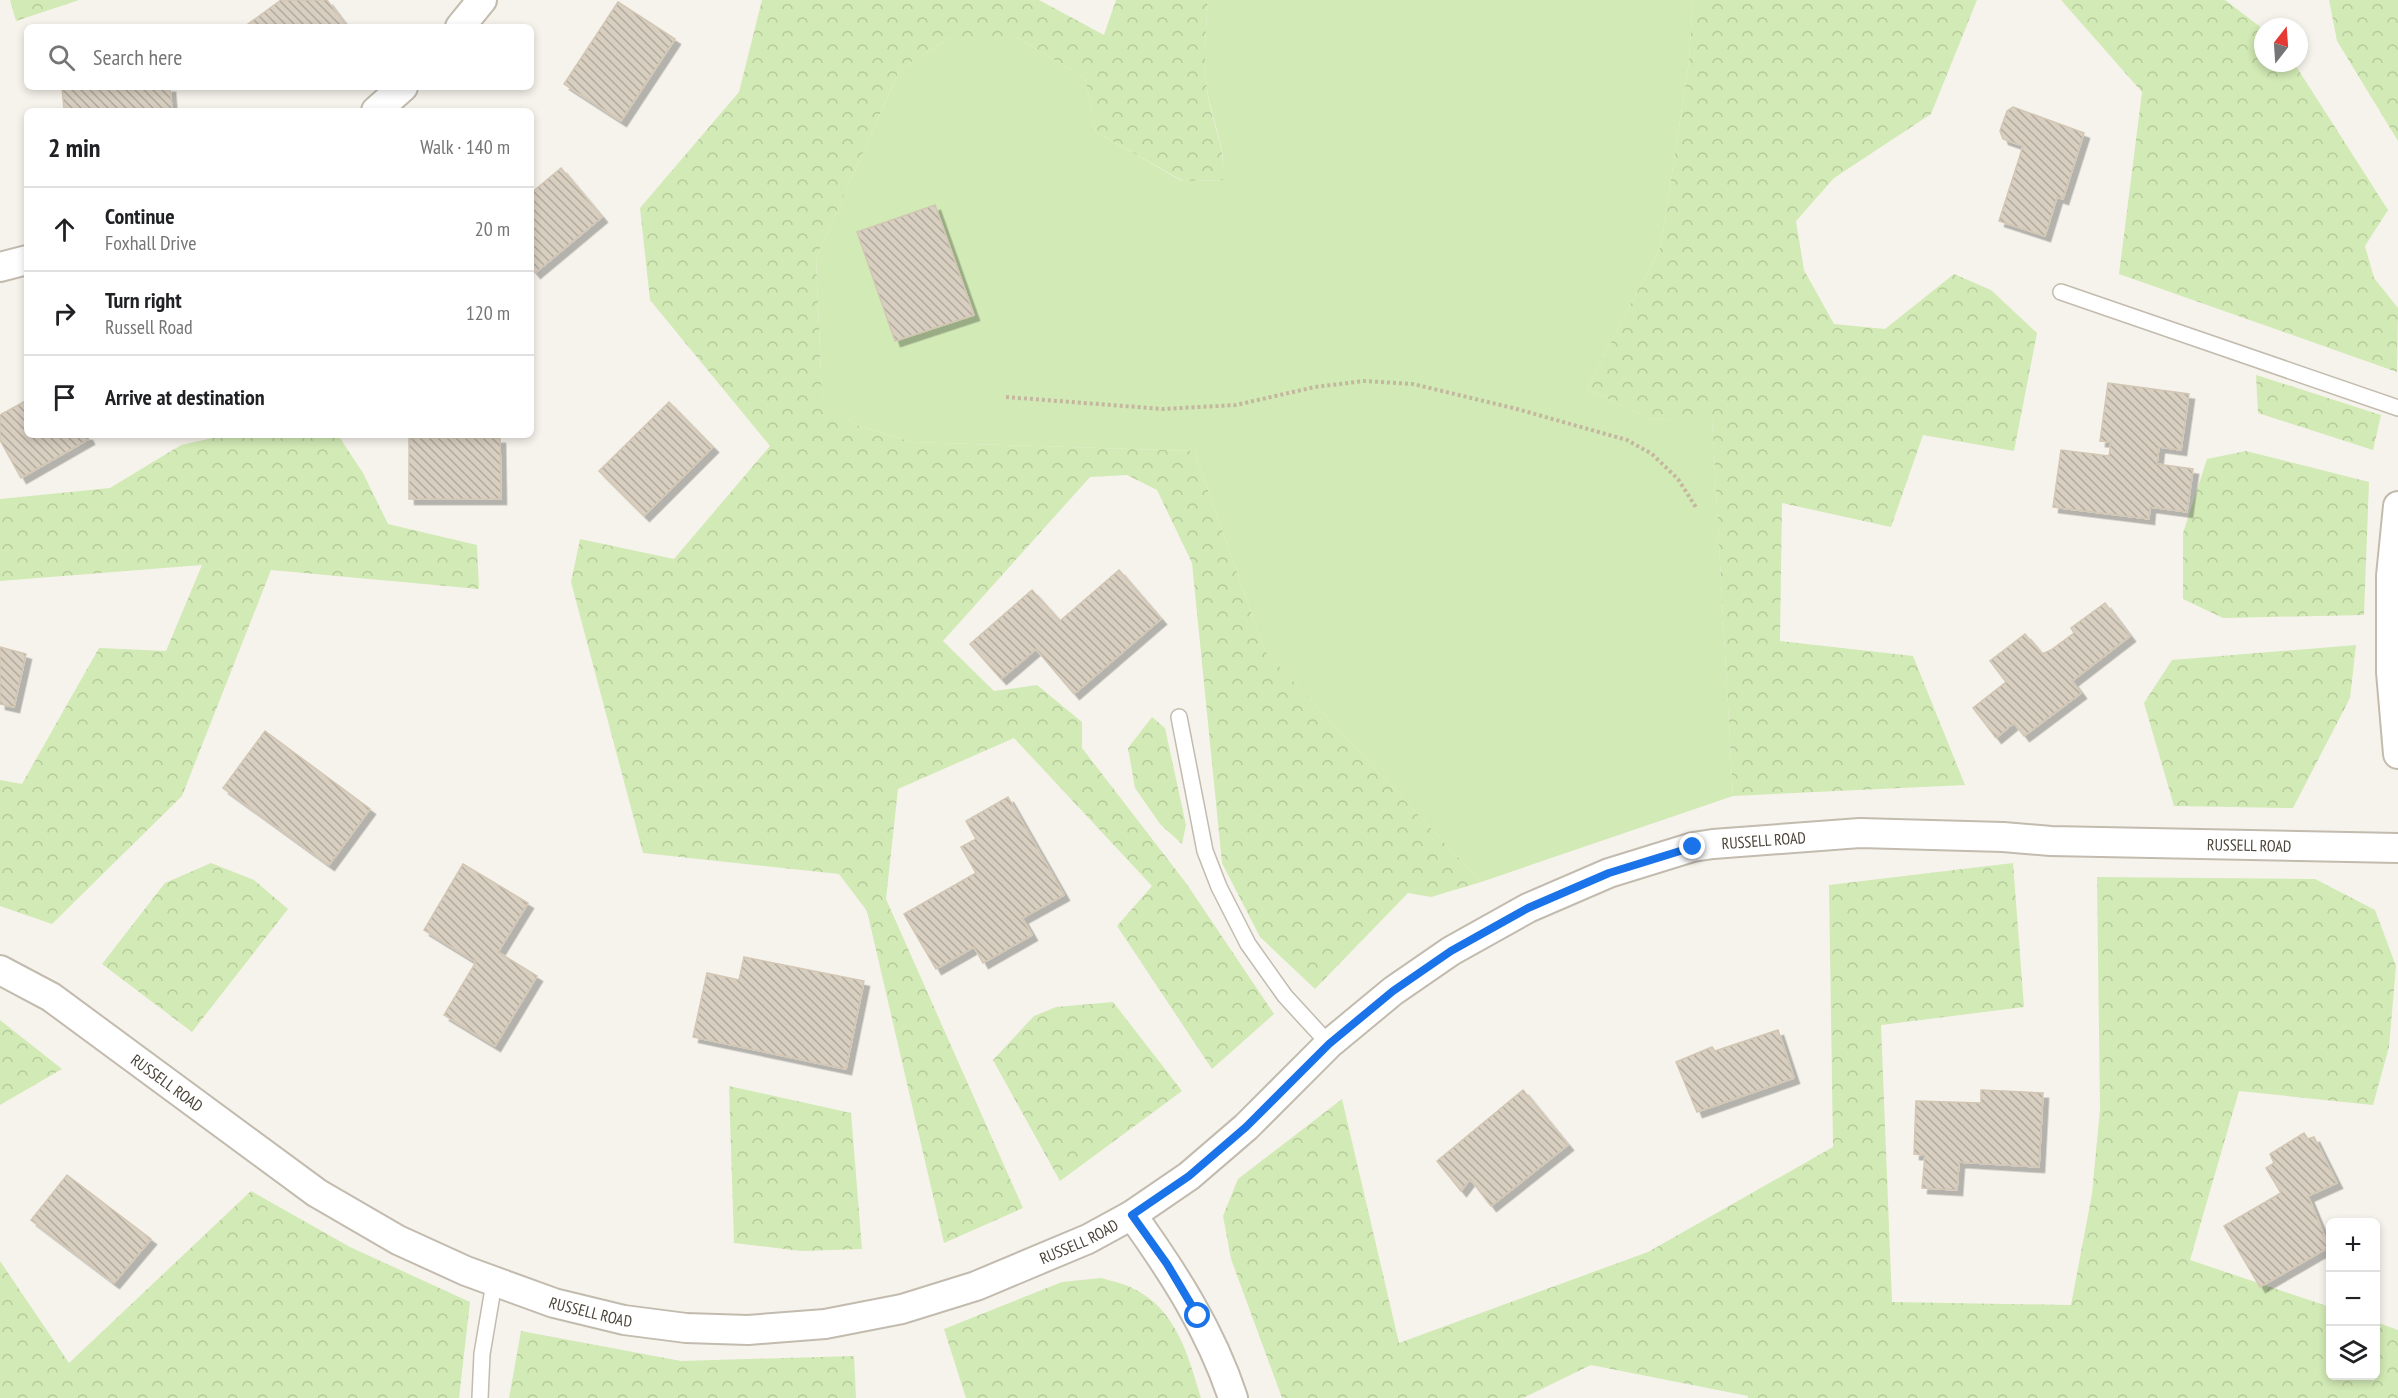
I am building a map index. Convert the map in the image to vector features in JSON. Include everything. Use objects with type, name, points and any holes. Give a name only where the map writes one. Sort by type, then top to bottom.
[{"type":"street","points":[[462,24],[482,0]]},
{"type":"street","points":[[379,108],[400,90]]},
{"type":"street","points":[[0,267],[24,261]]},
{"type":"street","points":[[2398,506],[2391,576],[2391,660],[2398,754]]},
{"type":"street","name":"RUSSELL ROAD","points":[[0,970],[51,997],[317,1193],[398,1240],[494,1282],[554,1303],[634,1322],[686,1328],[748,1330],[825,1324],[902,1309],[976,1286],[1088,1239],[1132,1215],[1189,1176],[1238,1134],[1329,1044],[1393,991],[1431,964],[1528,908],[1609,873],[1693,847],[1860,833],[2003,837],[2051,841],[2398,848]]},
{"type":"street","points":[[1132,1215],[1167,1264],[1198,1316],[1233,1398]]},
{"type":"lane","points":[[2061,292],[2398,408]]},
{"type":"lane","points":[[1179,717],[1205,851],[1219,887],[1248,944],[1285,996],[1329,1044]]},
{"type":"lane","points":[[480,1398],[482,1354],[494,1282]]},
{"type":"path","points":[[1006,398],[1163,410],[1236,405],[1315,387],[1364,381],[1413,384],[1517,409],[1627,440],[1652,454],[1678,479],[1697,509]]},
{"type":"green space","points":[[10,0],[79,0],[16,21]]},
{"type":"green space","points":[[762,0],[1039,0],[1104,35],[1116,0],[1208,0],[1205,44],[1206,78],[1222,155],[1223,180],[1183,181],[1096,132],[1085,78],[1014,36],[954,36],[900,69],[816,258],[822,396],[856,425],[912,442],[1194,451],[1265,651],[1481,882],[1431,897],[1408,893],[1315,989],[1260,937],[1222,863],[1192,563],[1157,490],[1127,475],[1090,477],[943,641],[994,691],[1037,685],[1082,722],[1082,748],[1186,883],[1274,1014],[1212,1069],[1117,926],[1152,886],[1014,738],[898,789],[886,899],[1023,1208],[944,1243],[867,911],[839,874],[643,853],[571,582],[580,539],[674,559],[770,446],[650,300],[640,208],[739,92]]},
{"type":"green space","points":[[1208,0],[1693,0],[1689,61],[1661,246],[1587,389],[1652,420],[1712,417],[1733,796],[1481,882],[1265,651],[1194,451],[912,442],[856,425],[822,396],[816,258],[900,69],[954,36],[1014,36],[1085,78],[1096,132],[1182,181],[1222,180],[1223,157],[1209,101],[1206,78],[1205,44]]},
{"type":"green space","points":[[1693,0],[1977,0],[1931,114],[1834,178],[1796,221],[1804,270],[1834,324],[1885,329],[1954,274],[1991,290],[2037,333],[2014,451],[1923,435],[1891,527],[1782,503],[1780,641],[1913,656],[1965,785],[1733,796],[1712,418],[1652,420],[1587,389],[1661,246],[1689,61]]},
{"type":"green space","points":[[2061,0],[2225,0],[2254,22],[2254,72],[2300,72],[2388,210],[2365,246],[2374,278],[2398,308],[2397,372],[2119,274],[2142,92]]},
{"type":"green space","points":[[2329,0],[2398,0],[2398,141],[2337,41]]},
{"type":"green space","points":[[2256,375],[2381,415],[2373,450],[2258,413]]},
{"type":"green space","points":[[212,438],[340,438],[363,473],[388,524],[477,545],[479,589],[271,570],[182,796],[52,924],[0,906],[0,780],[22,784],[99,648],[166,651],[202,565],[0,581],[0,499],[110,488],[181,445]]},
{"type":"green space","points":[[2246,451],[2369,482],[2364,615],[2223,618],[2183,599],[2183,533],[2207,459]]},
{"type":"green space","points":[[2356,645],[2350,698],[2293,808],[2174,806],[2144,703],[2172,660]]},
{"type":"green space","points":[[1152,717],[1165,728],[1186,825],[1182,844],[1160,824],[1135,788],[1128,748]]},
{"type":"green space","points":[[211,863],[254,880],[288,909],[192,1032],[102,964],[165,883]]},
{"type":"green space","points":[[2013,863],[2024,1007],[1881,1025],[1892,1302],[2071,1305],[2092,1194],[2100,1109],[2097,877],[2315,879],[2375,910],[2396,966],[2389,1047],[2373,1105],[2239,1091],[2190,1260],[2326,1306],[2326,1380],[2380,1380],[2380,1323],[2398,1330],[2398,1398],[1748,1398],[1748,1396],[1591,1365],[1523,1398],[1282,1398],[1231,1259],[1223,1216],[1238,1179],[1342,1099],[1399,1343],[1648,1252],[1833,1147],[1829,885]]},
{"type":"green space","points":[[1113,1002],[1182,1091],[1060,1181],[993,1060],[1034,1016],[1056,1007]]},
{"type":"green space","points":[[0,1020],[62,1069],[0,1105]]},
{"type":"green space","points":[[729,1086],[851,1113],[862,1249],[801,1251],[734,1243]]},
{"type":"green space","points":[[251,1191],[350,1247],[470,1302],[459,1398],[0,1398],[0,1261],[69,1363]]},
{"type":"green space","points":[[1101,1278],[1121,1283],[1147,1297],[1170,1320],[1191,1365],[1201,1398],[966,1398],[944,1329],[1062,1282]]},
{"type":"green space","points":[[521,1331],[681,1361],[854,1356],[856,1398],[509,1398]]},
{"type":"building","points":[[281,0],[327,0],[345,24],[248,24]]},
{"type":"building","points":[[618,2],[675,39],[621,121],[564,84]]},
{"type":"building","points":[[62,90],[170,90],[172,108],[64,108]]},
{"type":"building","points":[[2013,107],[2084,133],[2063,199],[2057,197],[2045,236],[1999,221],[2023,146],[2003,139],[2000,131],[2007,111]]},
{"type":"building","points":[[561,168],[602,217],[535,273],[534,272],[534,190]]},
{"type":"building","points":[[935,205],[974,315],[895,341],[857,232]]},
{"type":"building","points":[[2108,383],[2189,394],[2181,450],[2159,447],[2157,464],[2193,469],[2187,512],[2150,507],[2149,519],[2053,507],[2061,450],[2109,456],[2111,442],[2100,441]]},
{"type":"building","points":[[24,402],[24,438],[89,439],[21,478],[0,440],[0,415]]},
{"type":"building","points":[[669,402],[713,447],[644,516],[599,471]]},
{"type":"building","points":[[409,438],[500,438],[501,499],[409,499]]},
{"type":"building","points":[[1119,570],[1161,619],[1074,694],[1036,649],[1001,679],[970,644],[1032,590],[1060,621]]},
{"type":"building","points":[[2105,603],[2130,636],[2072,681],[2081,693],[2024,736],[2014,723],[1996,738],[1973,708],[2006,682],[1990,661],[2025,634],[2042,654],[2051,650],[2074,633],[2071,628]]},
{"type":"building","points":[[0,647],[26,654],[14,707],[0,704]]},
{"type":"building","points":[[265,731],[370,809],[329,865],[223,788]]},
{"type":"building","points":[[1008,797],[1064,895],[1022,918],[1032,935],[983,963],[974,947],[936,969],[904,914],[976,873],[961,847],[976,839],[966,821]]},
{"type":"building","points":[[463,864],[528,903],[498,952],[537,976],[495,1046],[444,1015],[476,962],[424,930]]},
{"type":"building","points":[[744,957],[864,981],[846,1069],[693,1037],[707,973],[739,980]]},
{"type":"building","points":[[1778,1030],[1794,1078],[1697,1112],[1676,1062],[1712,1047],[1715,1051]]},
{"type":"building","points":[[1523,1090],[1568,1145],[1491,1206],[1470,1179],[1461,1191],[1437,1161]]},
{"type":"building","points":[[1981,1090],[2043,1093],[2039,1167],[1959,1162],[1957,1190],[1922,1188],[1925,1155],[1914,1154],[1916,1101],[1981,1103]]},
{"type":"building","points":[[2304,1133],[2308,1139],[2314,1137],[2337,1183],[2308,1196],[2326,1240],[2326,1249],[2260,1287],[2224,1226],[2281,1193],[2266,1168],[2274,1163],[2270,1154]]},
{"type":"building","points":[[67,1175],[151,1239],[114,1283],[31,1220]]},
{"type":"route","points":[[1198,1316],[1167,1264],[1132,1215],[1189,1176],[1246,1127],[1329,1044],[1393,991],[1451,951],[1528,908],[1609,873],[1693,847]]}]
